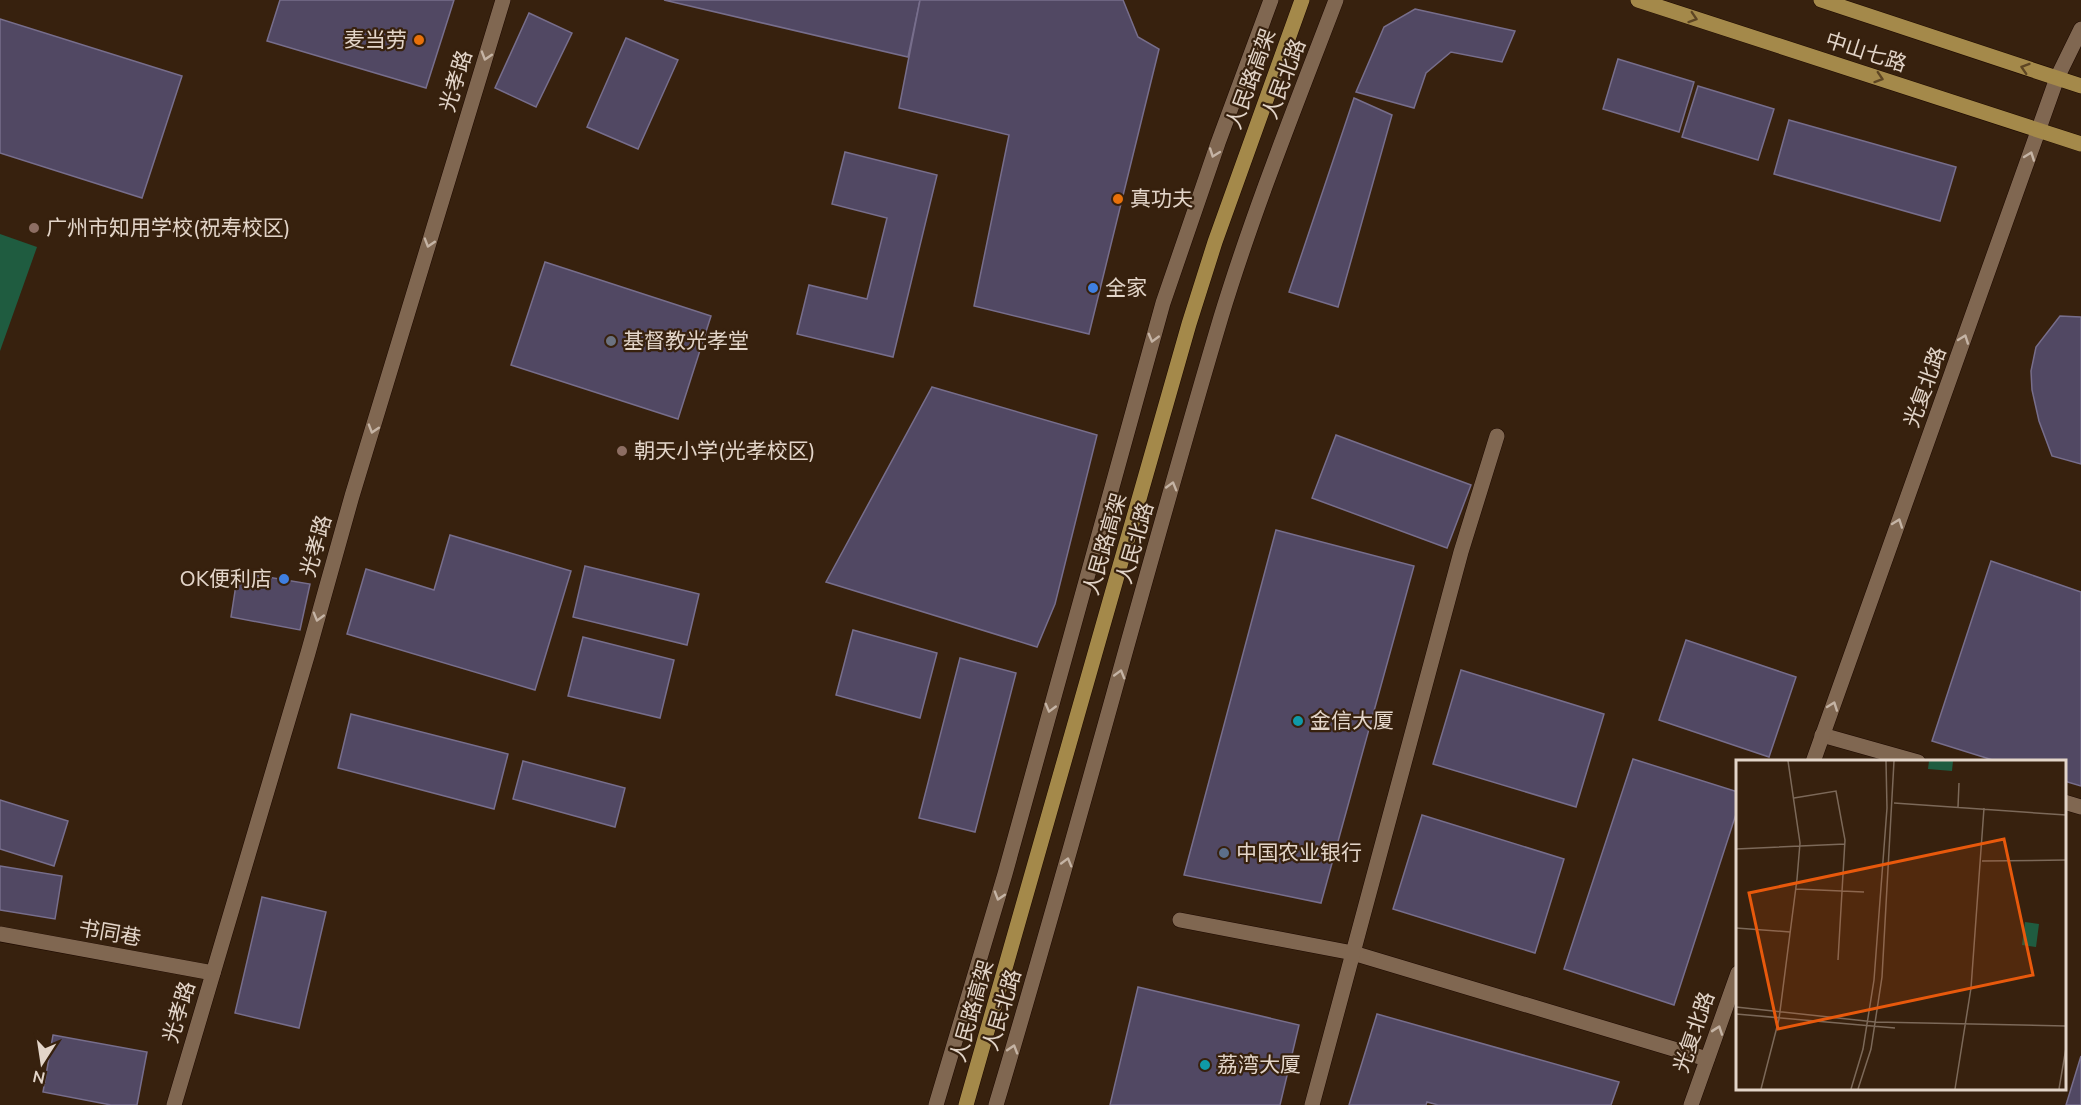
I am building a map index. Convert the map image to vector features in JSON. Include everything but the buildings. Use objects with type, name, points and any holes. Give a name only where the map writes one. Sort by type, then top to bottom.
[{"type":"main road","name":"光孝路","points":[[174,1105],[308,653],[352,496],[502,0]]},
{"type":"main road","name":"人民北路","points":[[936,1105],[1005,874],[1163,303],[1203,184],[1271,0]]},
{"type":"main road","name":"人民路高架","points":[[966,1105],[1189,324],[1222,221],[1302,0]]},
{"type":"main road","name":"人民北路","points":[[996,1105],[1221,318],[1253,220],[1336,0]]},
{"type":"main road","name":"中山七路","points":[[1638,0],[2081,144]]},
{"type":"main road","name":"中山七路","points":[[1821,0],[2081,86]]},
{"type":"main road","name":"光复北路","points":[[1814,760],[2057,78],[2081,29]]},
{"type":"main road","points":[[1312,1105],[1461,552],[1497,436]]},
{"type":"main road","points":[[1822,735],[1911,760]]},
{"type":"main road","points":[[2066,803],[2081,807]]},
{"type":"main road","points":[[1180,920],[1353,953],[1707,1059]]},
{"type":"main road","name":"书同巷","points":[[0,934],[213,973]]},
{"type":"main road","name":"光复北路","points":[[1691,1105],[1736,976]]},
{"type":"green space","points":[[0,234],[37,247],[0,351]]},
{"type":"place","name":"麦当劳","points":[[419,40]]},
{"type":"place","name":"真功夫","points":[[1118,199]]},
{"type":"place","name":"广州市知用学校(祝寿校区)","points":[[34,228]]},
{"type":"place","name":"全家","points":[[1093,288]]},
{"type":"place","name":"基督教光孝堂","points":[[611,341]]},
{"type":"place","name":"朝天小学(光孝校区)","points":[[622,451]]},
{"type":"place","name":"OK便利店","points":[[284,579]]},
{"type":"place","name":"金信大厦","points":[[1298,721]]},
{"type":"place","name":"中国农业银行","points":[[1224,853]]},
{"type":"place","name":"荔湾大厦","points":[[1205,1065]]}]
